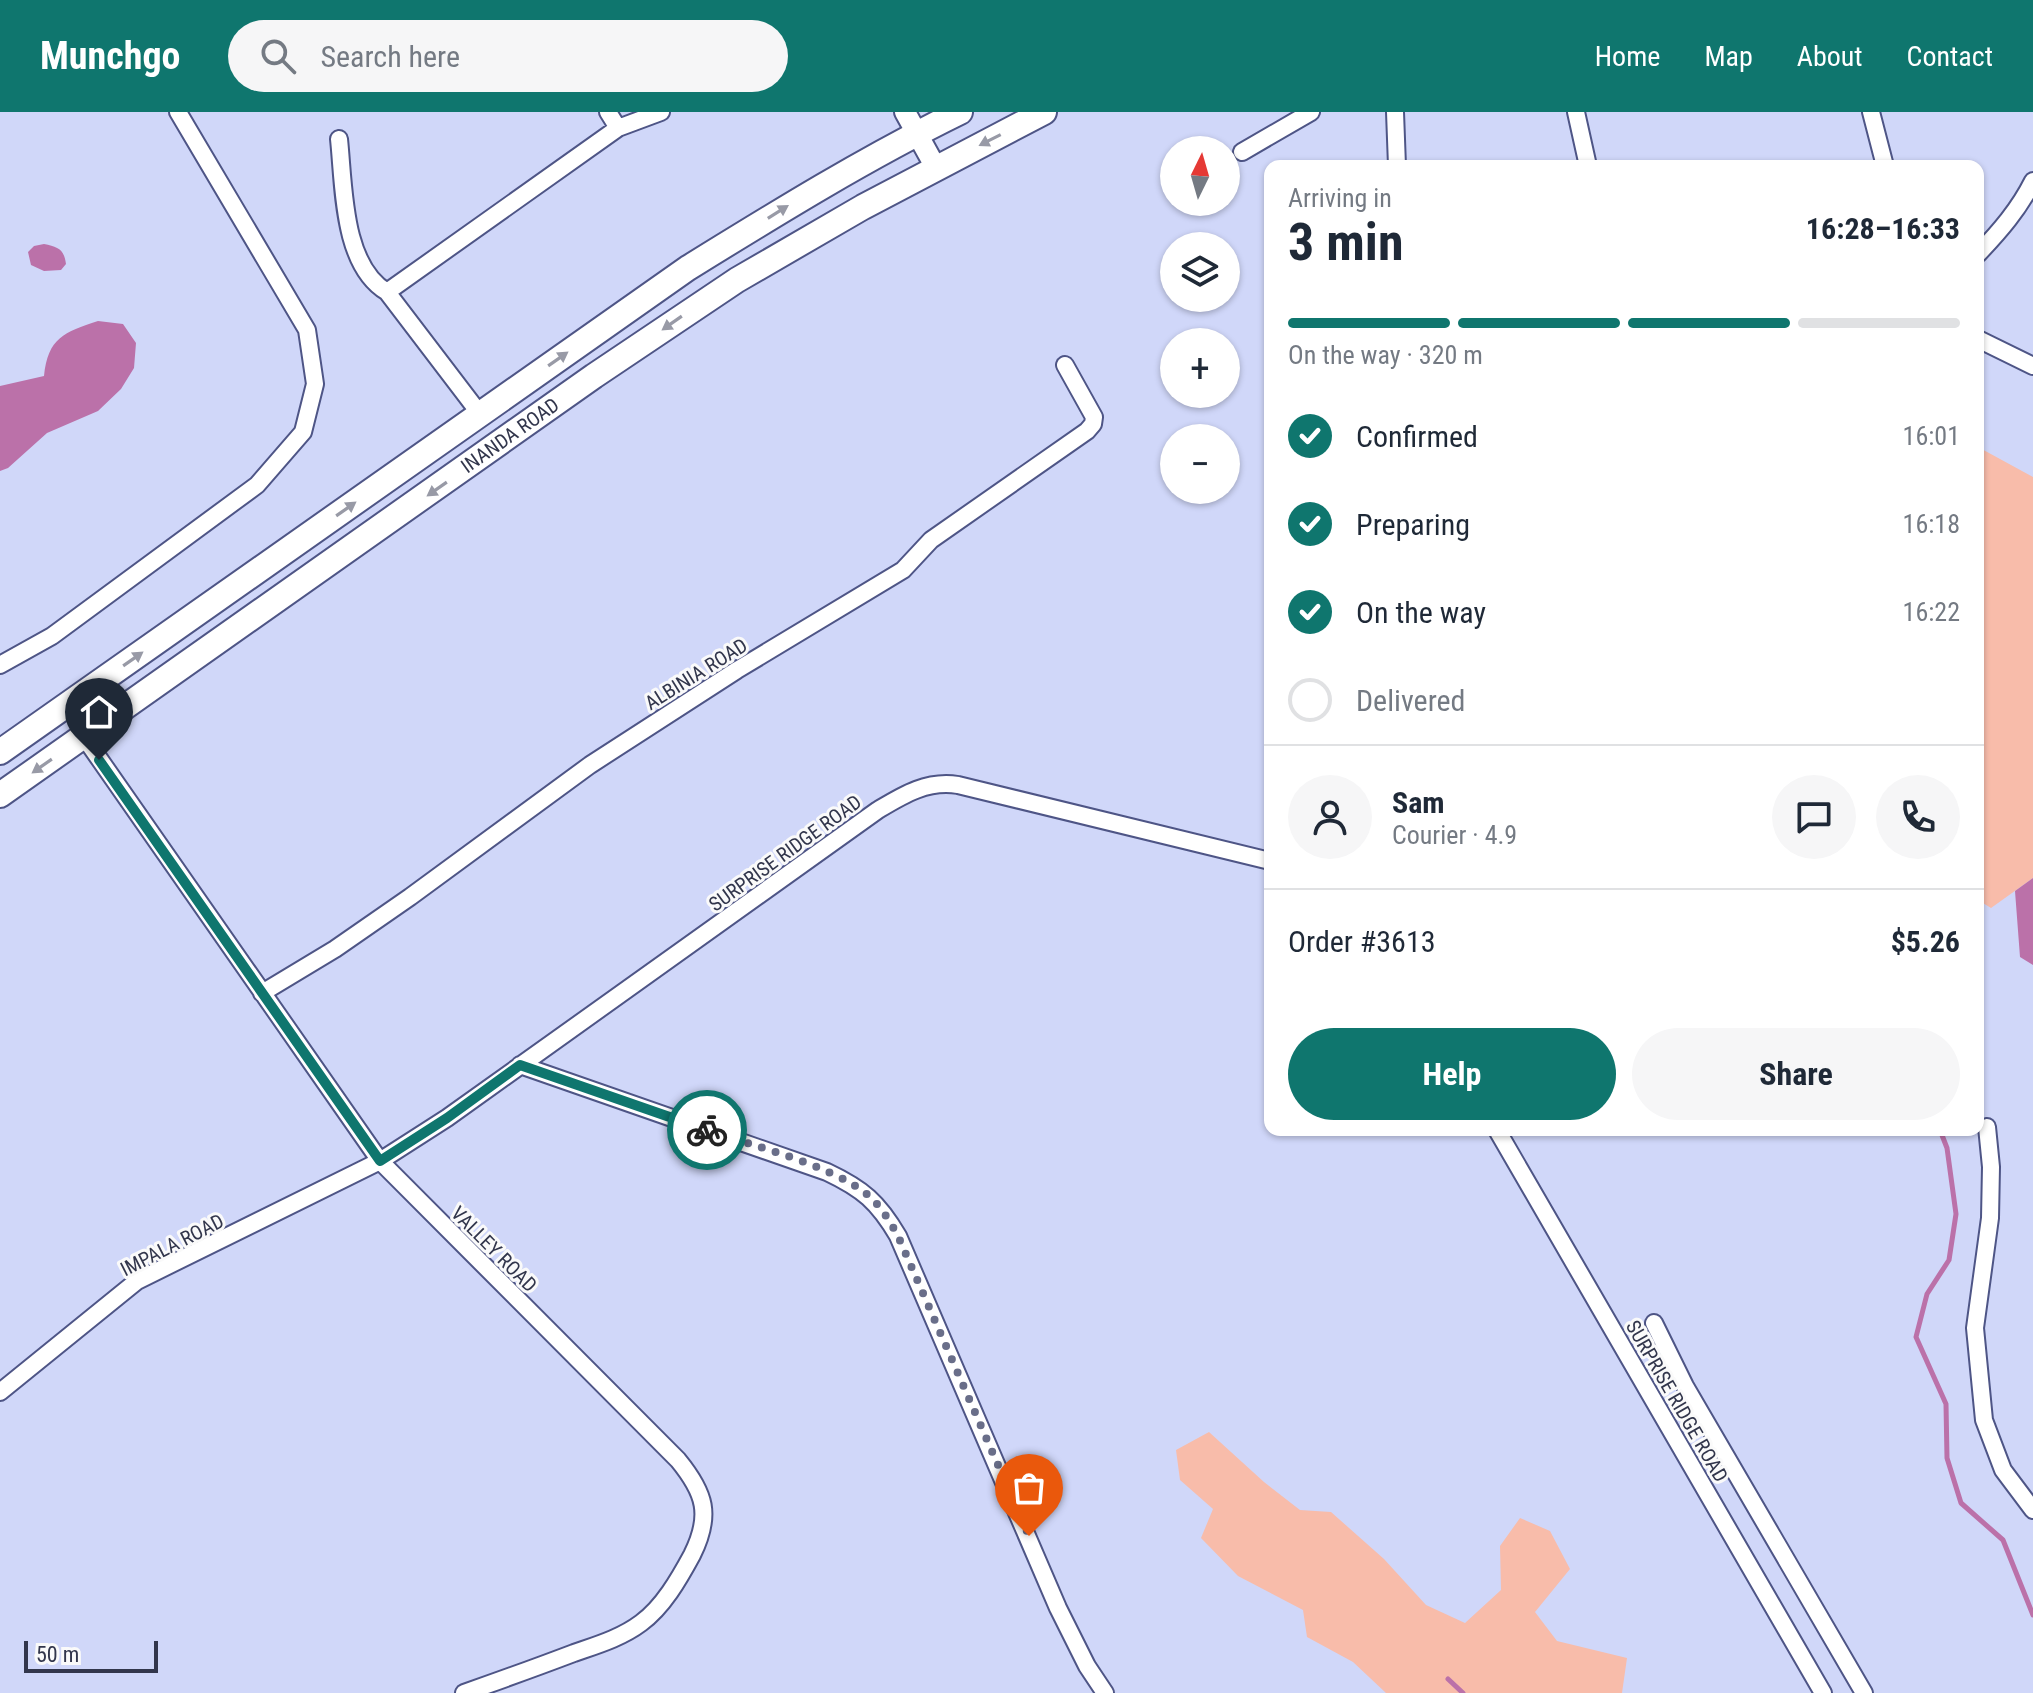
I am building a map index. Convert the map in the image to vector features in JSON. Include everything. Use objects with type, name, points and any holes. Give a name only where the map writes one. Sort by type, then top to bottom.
[{"type":"main road","name":"INANDA ROAD","points":[[0,752],[724,246],[911,123],[960,112]]},
{"type":"main road","name":"INANDA ROAD","points":[[0,795],[594,376],[755,268],[1044,112]]},
{"type":"main road","points":[[724,246],[743,255],[755,268]]},
{"type":"street","points":[[0,665],[52,636],[257,485],[303,432],[315,384],[307,330],[178,112]]},
{"type":"street","points":[[608,112],[618,128]]},
{"type":"street","points":[[387,292],[618,128],[661,112]]},
{"type":"street","points":[[1242,152],[1311,112]]},
{"type":"street","points":[[1395,112],[1397,160]]},
{"type":"street","points":[[1576,112],[1587,160]]},
{"type":"street","points":[[1871,112],[1883,160]]},
{"type":"street","points":[[911,123],[936,168]]},
{"type":"street","points":[[339,139],[346,213],[363,268],[377,286],[387,292],[480,414]]},
{"type":"street","points":[[1984,248],[2023,201],[2033,181]]},
{"type":"street","points":[[1984,342],[2033,366]]},
{"type":"street","name":"ALBINIA ROAD","points":[[262,993],[335,949],[590,765],[737,670],[903,570],[931,540],[1087,431],[1094,417],[1065,365]]},
{"type":"street","name":"VALLEY ROAD","points":[[84,737],[380,1161],[678,1460],[692,1476],[704,1499],[700,1537],[694,1550],[670,1591],[643,1622],[504,1686],[464,1693]]},
{"type":"street","name":"SURPRISE RIDGE ROAD","points":[[380,1161],[447,1118],[878,810],[924,786],[947,783],[978,789],[1264,860]]},
{"type":"street","points":[[520,1065],[827,1172],[852,1183],[878,1206],[898,1236],[1058,1608],[1087,1666],[1105,1693]]},
{"type":"street","points":[[1987,1127],[1991,1167],[1990,1218],[1975,1328],[1984,1420],[2003,1470],[2033,1510]]},
{"type":"street","name":"SURPRISE RIDGE ROAD","points":[[1500,1136],[1823,1693]]},
{"type":"street","name":"IMPALA ROAD","points":[[0,1392],[137,1281],[214,1246],[380,1161]]},
{"type":"street","points":[[1654,1323],[1685,1386],[1864,1693]]},
{"type":"shaded area","points":[[44,244],[62,252],[66,264],[61,270],[44,271],[31,265],[28,252],[34,246]]},
{"type":"shaded area","points":[[98,321],[123,324],[136,343],[134,368],[121,389],[98,411],[47,433],[8,468],[0,471],[0,386],[44,376],[49,353],[60,338]]},
{"type":"shaded area","points":[[1984,450],[2033,477],[2033,878],[1991,908],[1984,904]]},
{"type":"shaded area","points":[[2033,878],[2033,965],[2020,957],[2015,891]]},
{"type":"shaded area","points":[[1209,1432],[1300,1510],[1331,1512],[1384,1559],[1426,1605],[1465,1623],[1501,1590],[1500,1546],[1520,1518],[1550,1531],[1570,1569],[1535,1612],[1557,1641],[1627,1658],[1622,1693],[1386,1693],[1353,1662],[1307,1637],[1303,1610],[1238,1576],[1201,1538],[1213,1509],[1180,1480],[1176,1450]]},
{"type":"waterway","points":[[1942,1136],[1947,1148],[1956,1214],[1949,1260],[1927,1294],[1916,1337],[1946,1404],[1947,1458],[1961,1503],[2003,1540],[2033,1615]]},
{"type":"waterway","points":[[1448,1679],[1463,1693]]},
{"type":"way so far","points":[[707,1130],[852,1183],[878,1206],[898,1236],[1029,1536]]},
{"type":"route","points":[[99,760],[380,1161],[447,1118],[520,1065],[707,1130]]}]
